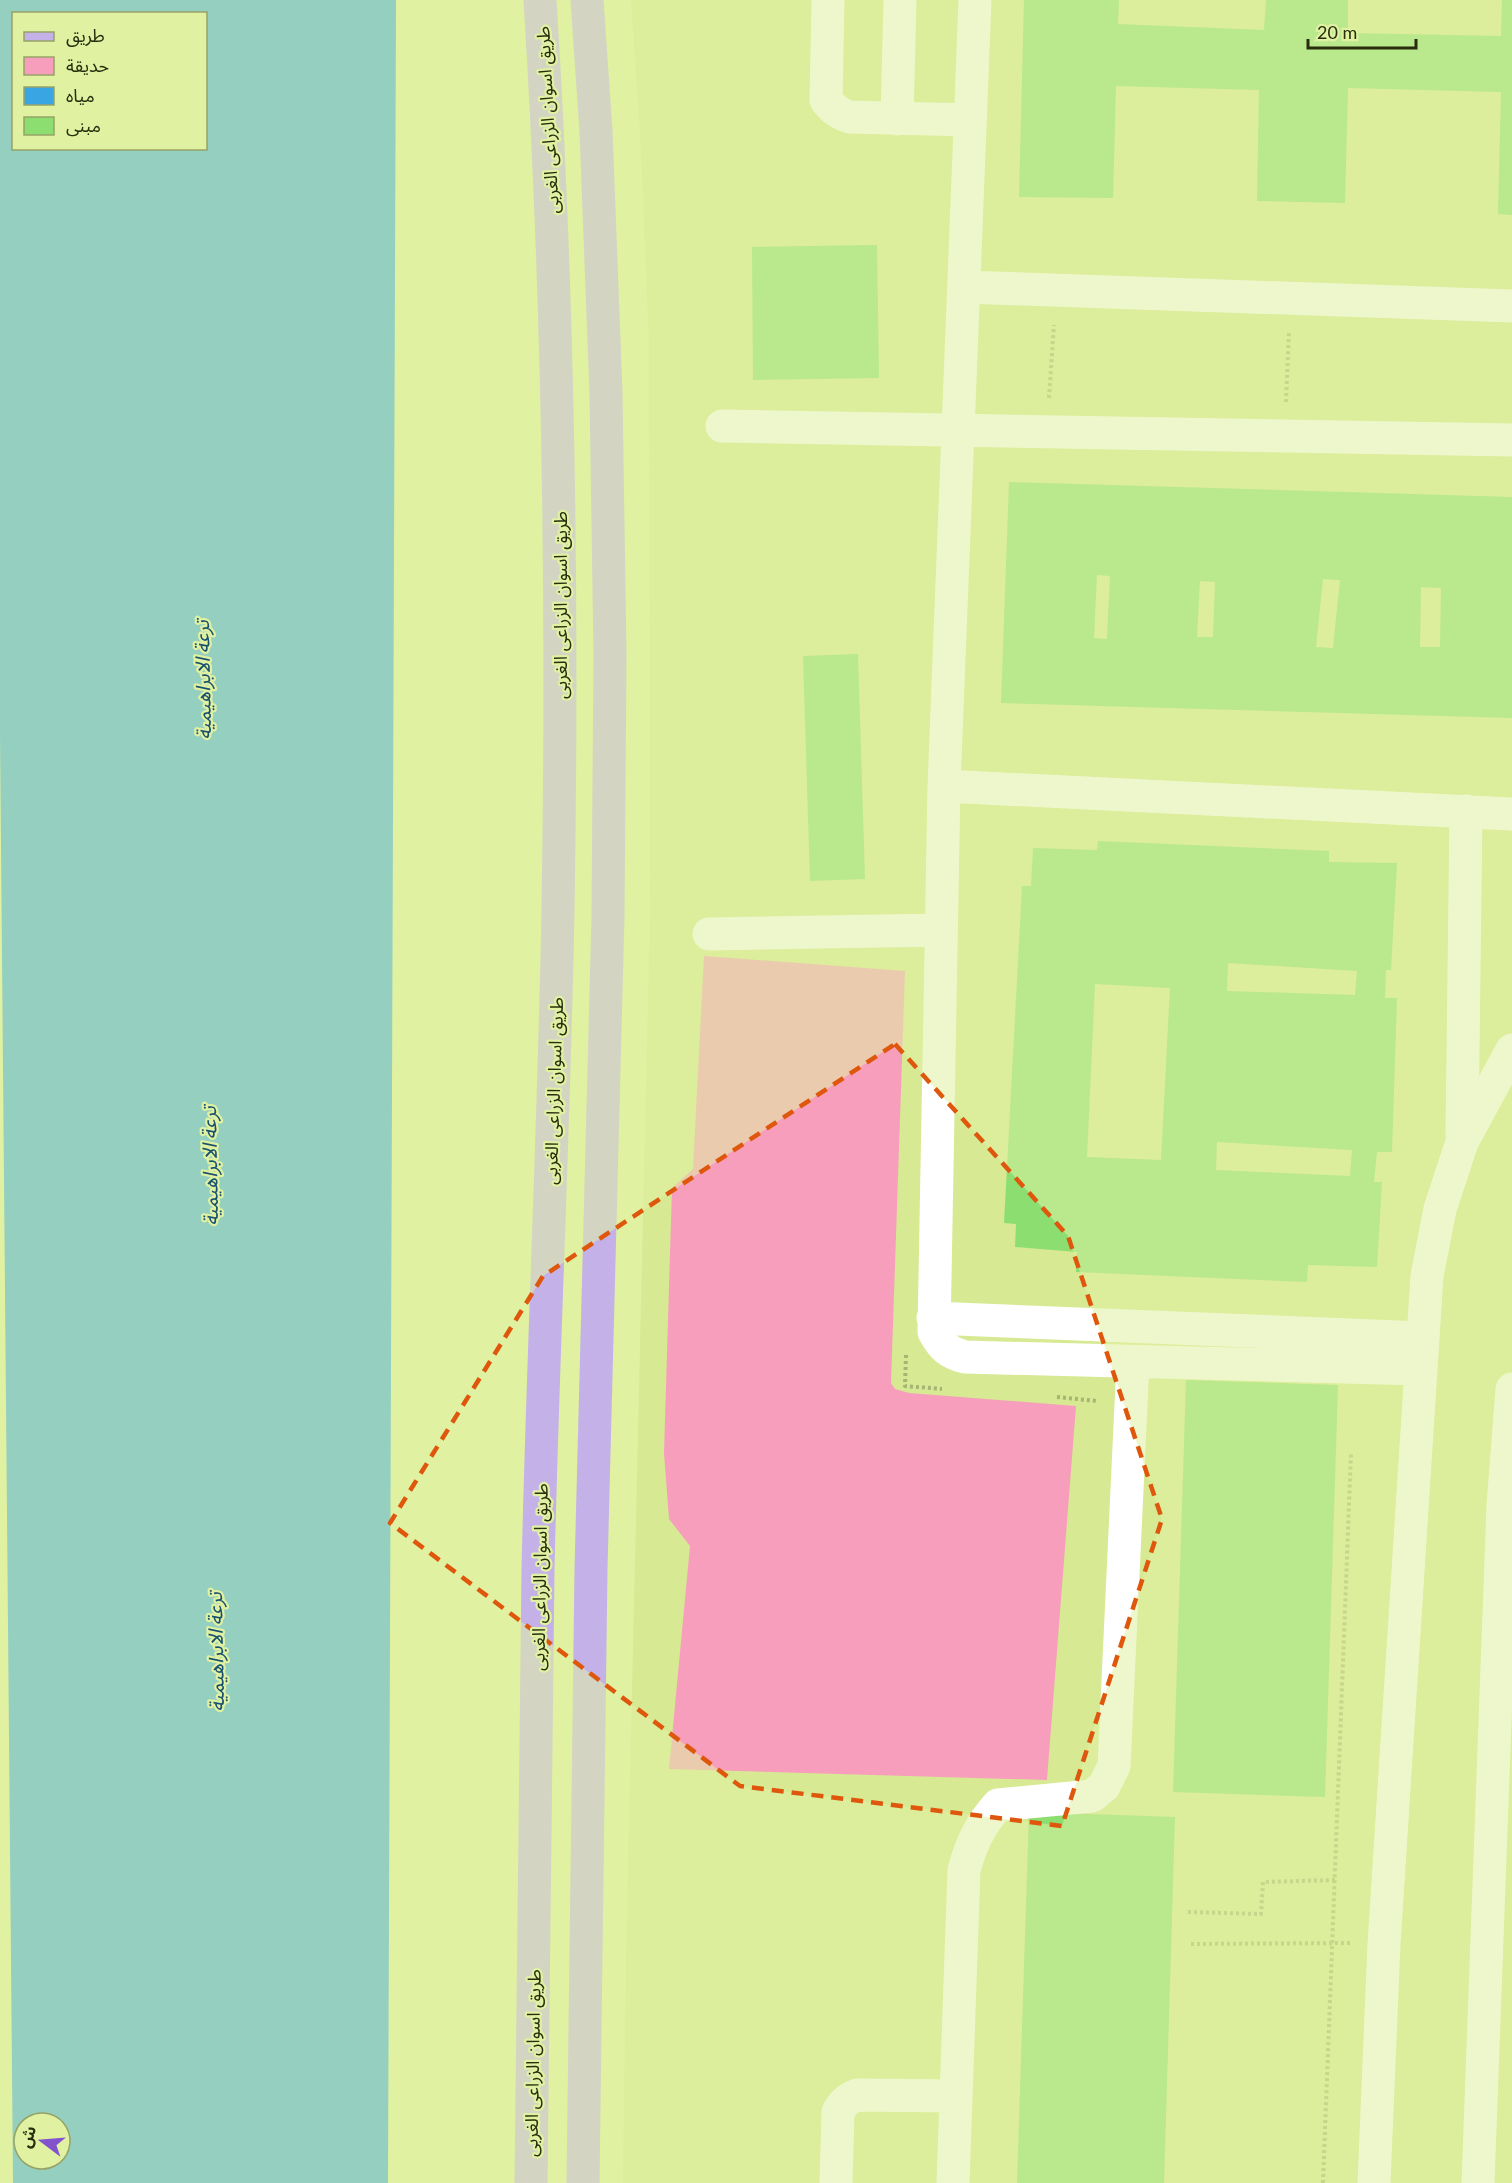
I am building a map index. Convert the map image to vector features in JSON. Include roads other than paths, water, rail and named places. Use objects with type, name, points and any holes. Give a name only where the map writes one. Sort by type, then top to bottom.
[{"type":"main road","name":"طريق اسوان الزراعى الغربى","points":[[531,2183],[538,1569],[557,938],[561,693],[560,467],[554,255],[540,0]]},
{"type":"main road","points":[[583,2183],[591,1569],[609,916],[610,679],[605,381],[596,131],[588,0]]},
{"type":"lane","points":[[828,0],[826,100],[834,110],[841,115],[897,119],[970,120]]},
{"type":"lane","points":[[897,119],[900,0]]},
{"type":"lane","points":[[975,0],[944,786],[934,1332],[940,1344],[951,1353],[965,1357],[1133,1362],[1421,1354]]},
{"type":"lane","points":[[964,287],[1512,306]]},
{"type":"lane","points":[[722,426],[1512,440]]},
{"type":"lane","points":[[944,786],[1512,814]]},
{"type":"lane","points":[[1462,1142],[1466,811]]},
{"type":"lane","points":[[709,934],[941,930]]},
{"type":"lane","points":[[1374,2183],[1384,1944],[1427,1276],[1440,1209],[1462,1142],[1512,1050]]},
{"type":"lane","points":[[933,1318],[1421,1354]]},
{"type":"lane","points":[[953,2183],[964,1870],[975,1835],[983,1820],[998,1805],[1092,1796],[1111,1777],[1114,1766],[1133,1362]]},
{"type":"lane","points":[[1478,2183],[1512,1389]]},
{"type":"lane","points":[[836,2183],[838,2112],[849,2098],[857,2095],[956,2096]]},
{"type":"water","name":"ترعة الابراهيمية","points":[[0,0],[396,0],[388,2183],[13,2183],[13,2171],[72,2171],[72,2111],[12,2111],[0,734]]}]
